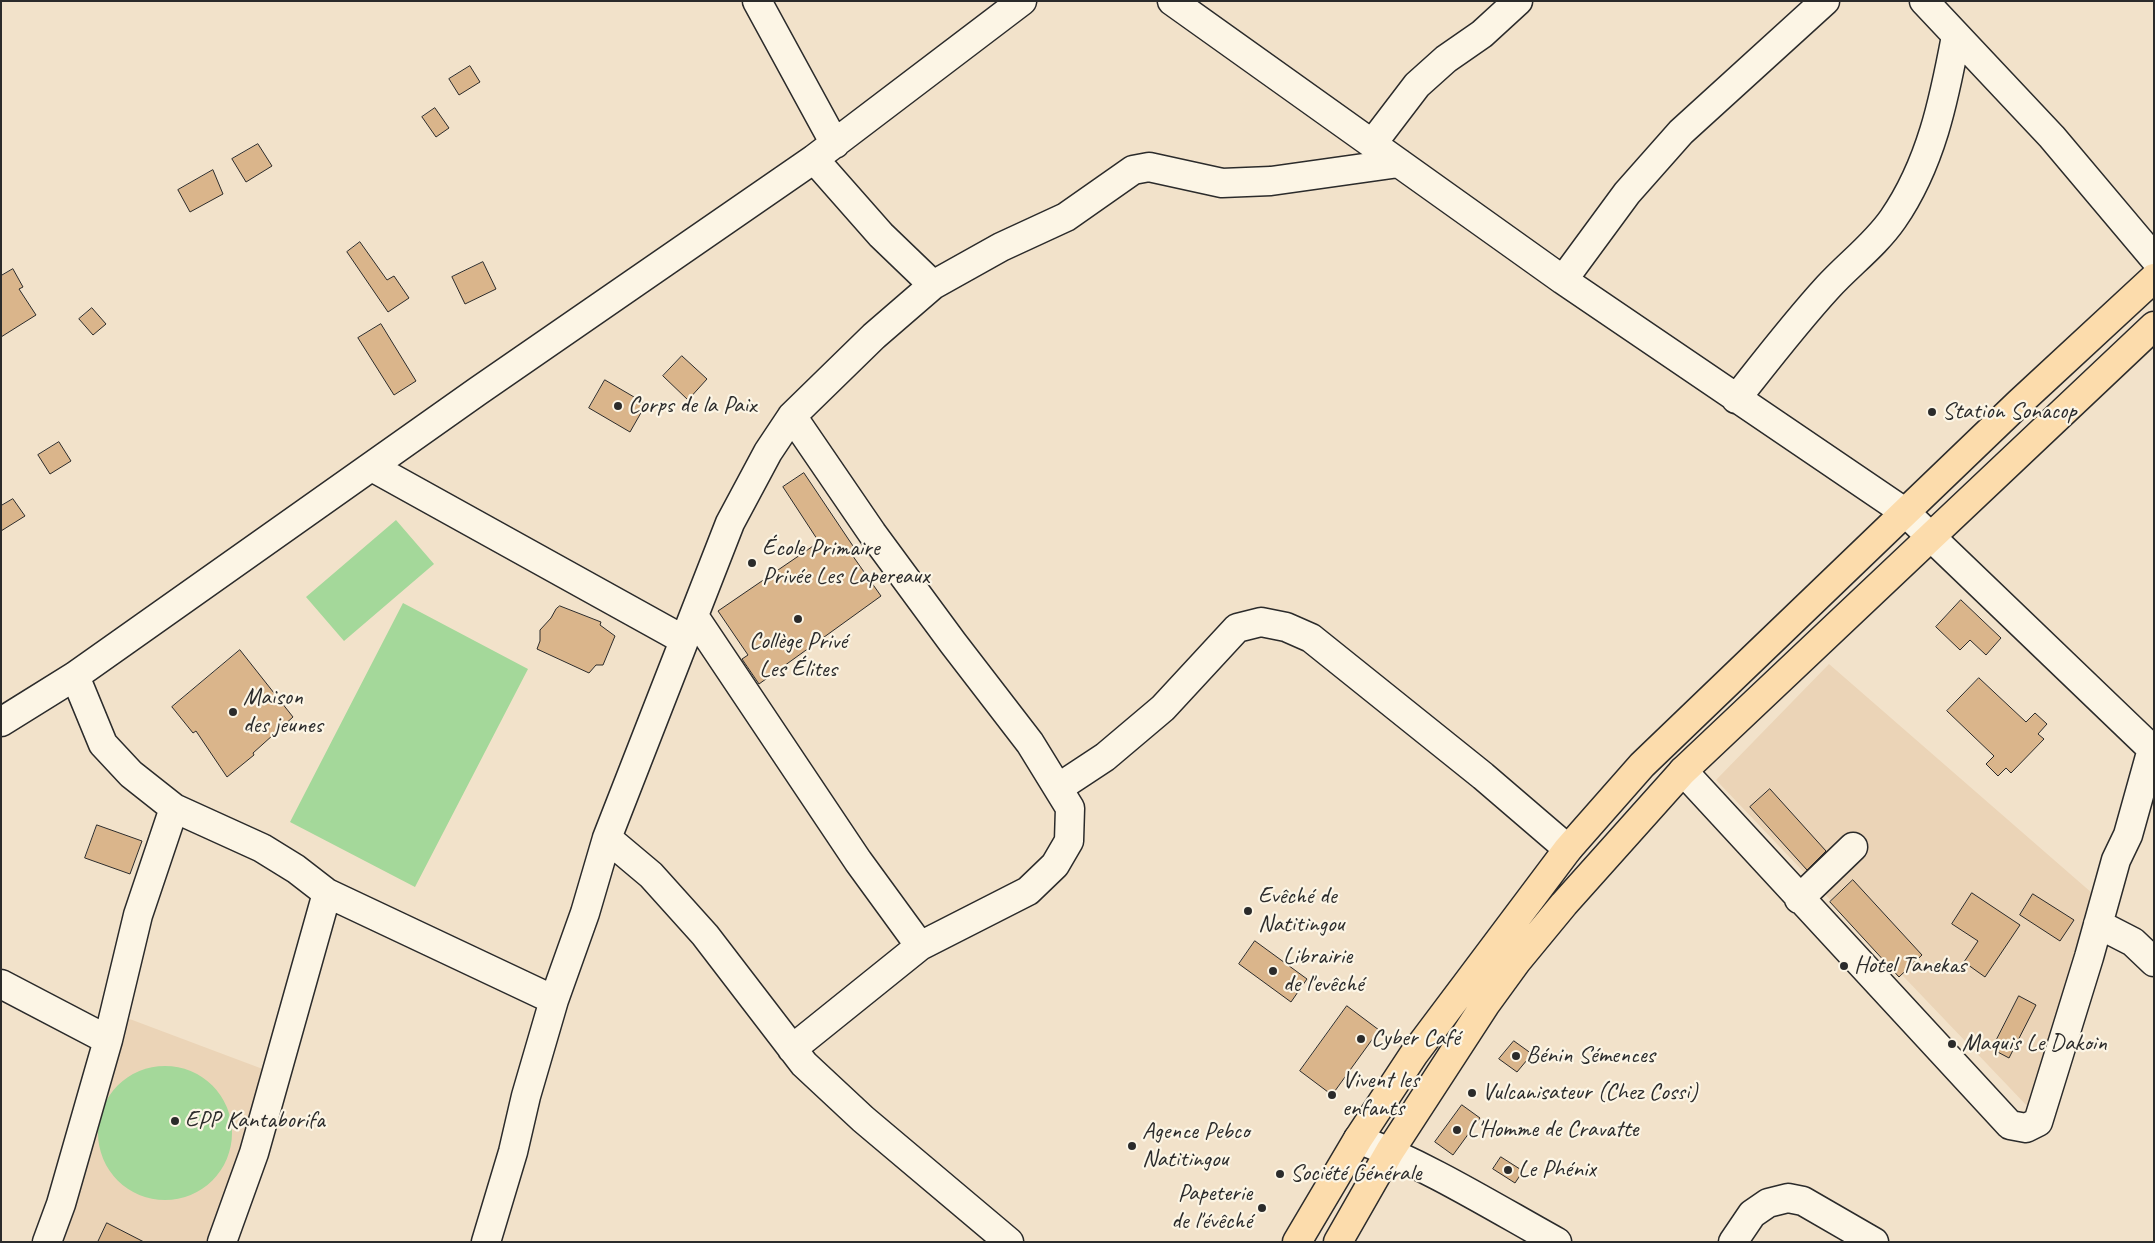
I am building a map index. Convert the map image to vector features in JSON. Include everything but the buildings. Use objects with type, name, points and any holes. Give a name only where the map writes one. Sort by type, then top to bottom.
[{"type":"highway","points":[[1297,1242],[1358,1139],[1414,1054],[1568,849],[1642,765],[2019,403],[2154,278]]},
{"type":"highway","points":[[1338,1242],[1390,1151],[1486,1005],[1517,962],[1564,904],[1683,771],[2154,326]]},
{"type":"street","points":[[757,1],[825,151],[882,235],[933,285]]},
{"type":"street","points":[[1,722],[75,676],[372,466],[825,151],[1022,1]]},
{"type":"street","points":[[1172,1],[1563,280],[1906,513],[2153,750],[2128,835],[2116,860],[2038,1122],[2026,1128],[2010,1125],[1799,899],[1683,771]]},
{"type":"street","points":[[1372,144],[1417,85],[1446,59],[1482,34],[1518,1]]},
{"type":"street","points":[[1563,280],[1627,193],[1681,132],[1826,1]]},
{"type":"street","points":[[1924,1],[2052,137],[2154,258]]},
{"type":"street","points":[[1736,399],[1829,286],[1863,254],[1893,219],[1916,179],[1930,143],[1943,103],[1956,36]]},
{"type":"street","points":[[486,1242],[513,1152],[526,1096],[554,1000],[585,912],[608,838],[730,523],[768,452],[792,416],[874,336],[933,285],[1001,247],[1066,217],[1133,170],[1149,168],[1222,183],[1271,181],[1399,163]]},
{"type":"street","points":[[792,416],[883,548],[952,643],[1030,743],[1070,808],[1069,841],[1055,866],[1028,890],[920,946],[792,1049]]},
{"type":"street","points":[[372,466],[689,628],[920,946]]},
{"type":"street","points":[[1058,788],[1105,757],[1163,708],[1237,628],[1261,622],[1286,627],[1311,638],[1483,776],[1568,849]]},
{"type":"street","points":[[75,676],[103,744],[131,774],[174,808],[262,848],[296,869],[327,892],[554,1000]]},
{"type":"street","points":[[47,1242],[61,1204],[108,1040],[138,915],[174,808]]},
{"type":"street","points":[[2128,835],[2154,818]]},
{"type":"street","points":[[608,838],[651,874],[705,935],[804,1064],[863,1119],[1009,1242]]},
{"type":"street","points":[[1799,899],[1854,846]]},
{"type":"street","points":[[222,1242],[254,1153],[327,892]]},
{"type":"street","points":[[2098,924],[2133,942],[2154,962]]},
{"type":"street","points":[[1,984],[108,1040]]},
{"type":"street","points":[[1358,1139],[1390,1151],[1436,1174],[1557,1242]]},
{"type":"street","points":[[1733,1242],[1752,1214],[1768,1203],[1788,1198],[1803,1201],[1874,1242]]},
{"type":"shaded area","points":[[1829,664],[2100,900],[2029,1108],[1716,780]]},
{"type":"shaded area","name":"EPP Kantaborifa","points":[[119,1015],[276,1074],[215,1242],[52,1242]]},
{"type":"green space","points":[[396,520],[434,564],[344,641],[306,597]]},
{"type":"green space","points":[[403,603],[528,669],[415,887],[290,822]]},
{"type":"green space","points":[[165,1066],[190,1071],[212,1086],[227,1108],[232,1133],[227,1158],[212,1180],[190,1195],[165,1200],[140,1195],[118,1180],[103,1158],[98,1133],[103,1108],[118,1086],[140,1071]]},
{"type":"place","name":"Corps de la Paix","points":[[618,406]]},
{"type":"place","name":"Station Sonacop","points":[[1932,412]]},
{"type":"place","name":"École Primaire Privée Les Lapereaux","points":[[752,563]]},
{"type":"place","name":"Collège Privé Les Élites","points":[[798,619]]},
{"type":"place","name":"Maison des jeunes","points":[[233,712]]},
{"type":"place","name":"Evêché de Natitingou","points":[[1248,911]]},
{"type":"place","name":"Hotel Tanekas","points":[[1844,966]]},
{"type":"place","name":"Librairie de l'evêché","points":[[1273,971]]},
{"type":"place","name":"Cyber Café","points":[[1361,1039]]},
{"type":"place","name":"Maquis Le Dakoin","points":[[1952,1044]]},
{"type":"place","name":"Bénin Sémences","points":[[1516,1056]]},
{"type":"place","name":"Vulcanisateur (Chez Cossi)","points":[[1472,1093]]},
{"type":"place","name":"Vivent les enfants","points":[[1332,1095]]},
{"type":"place","name":"EPP Kantaborifa","points":[[175,1121]]},
{"type":"place","name":"L'Homme de Cravatte","points":[[1457,1130]]},
{"type":"place","name":"Agence Pebco Natitingou","points":[[1132,1146]]},
{"type":"place","name":"Le Phénix","points":[[1508,1170]]},
{"type":"place","name":"Société Générale","points":[[1280,1174]]},
{"type":"place","name":"Papeterie de l'évêché","points":[[1262,1208]]}]
